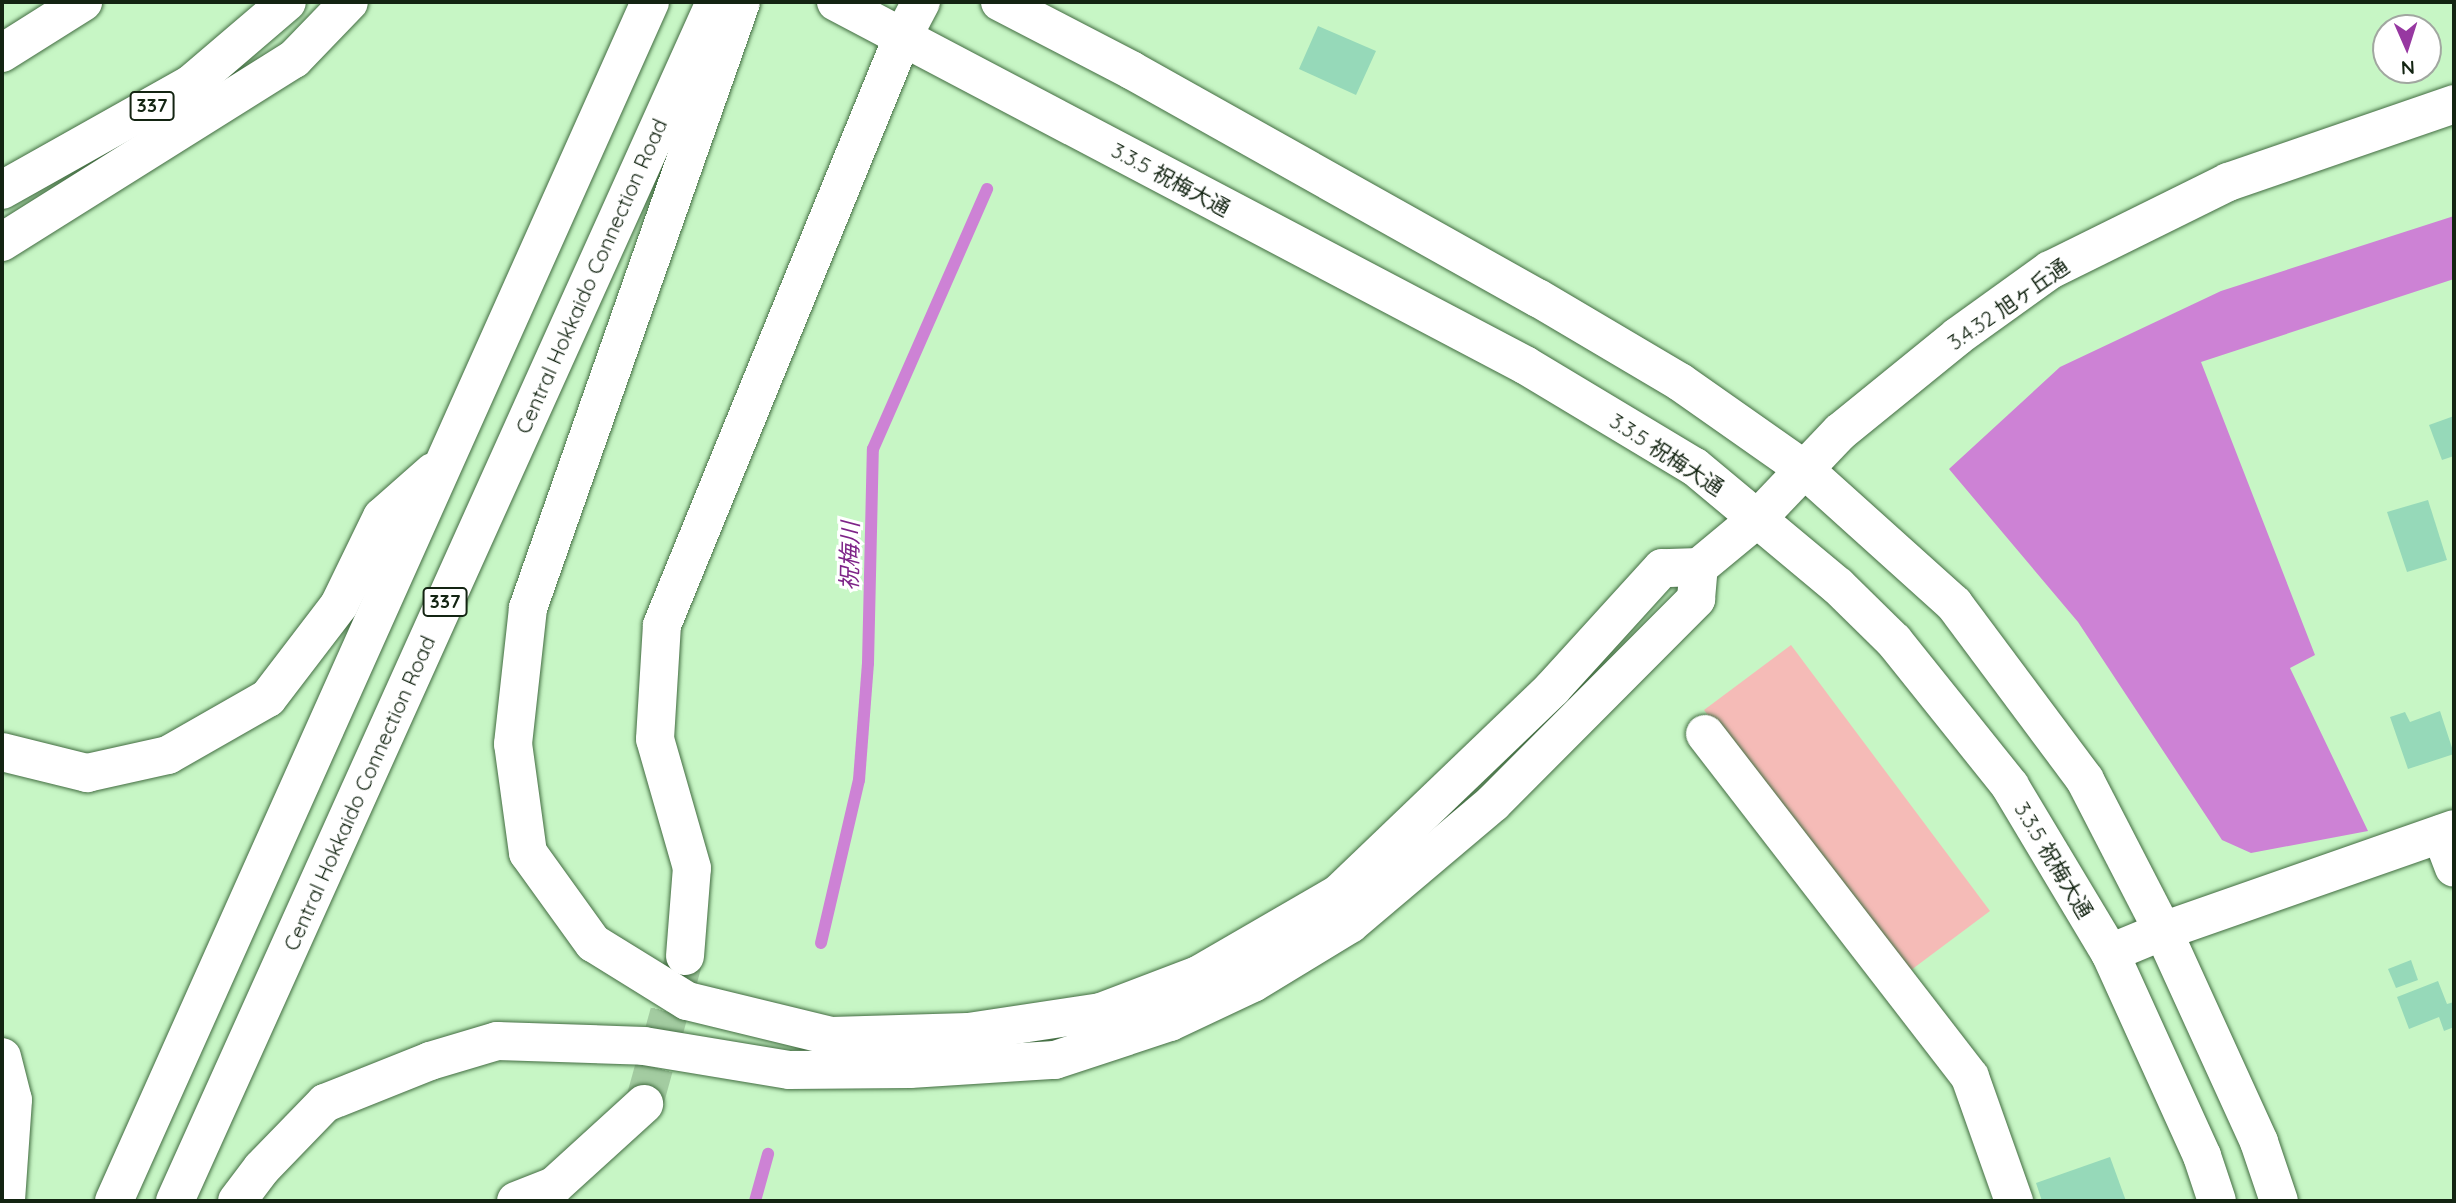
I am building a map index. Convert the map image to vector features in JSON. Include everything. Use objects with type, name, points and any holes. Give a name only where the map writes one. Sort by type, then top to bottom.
[{"type":"main road","points":[[2,53],[83,2]]},
{"type":"main road","name":"337","points":[[2,190],[191,84],[287,2]]},
{"type":"main road","name":"337","points":[[2,242],[293,59],[349,2]]},
{"type":"main road","name":"337","points":[[114,1201],[650,2]]},
{"type":"main road","name":"3.3.5 祝梅大通","points":[[835,2],[1525,365],[1695,467],[1838,586],[1894,640],[2010,786],[2110,953],[2202,1156],[2217,1201]]},
{"type":"main road","points":[[685,956],[692,868],[655,739],[662,625],[902,38],[921,2]]},
{"type":"main road","points":[[1000,2],[1131,69],[1538,298],[1680,382],[1804,469],[1954,604],[2085,780],[2163,931],[2259,1142],[2279,1201]]},
{"type":"main road","points":[[237,1201],[262,1168],[325,1103],[430,1061],[497,1041],[644,1046],[789,1070],[910,1069],[1055,1060],[1170,1022],[1252,983],[1350,924],[1483,811],[1696,599],[1699,567],[1662,568],[1552,689],[1338,894],[1198,975],[1101,1012],[968,1032],[831,1036],[687,1001],[593,943],[528,853],[513,744],[528,608],[731,5]]},
{"type":"main road","name":"Central Hokkaido Connection Road","points":[[175,1201],[731,5]]},
{"type":"main road","name":"3.4.32 旭ヶ丘通","points":[[1699,567],[1758,518],[1840,432],[1958,336],[2050,270],[2228,182],[2454,104]]},
{"type":"main road","name":"337","points":[[2,752],[87,773],[168,755],[268,698],[339,605],[382,517],[443,463]]},
{"type":"main road","points":[[1705,734],[1970,1077],[2014,1201]]},
{"type":"main road","points":[[2110,953],[2163,931],[2450,844]]},
{"type":"main road","points":[[2,1057],[13,1100],[6,1201]]},
{"type":"main road","points":[[516,1201],[554,1186],[644,1104]]},
{"type":"shaded area","points":[[2454,216],[2454,279],[2201,362],[2315,655],[2290,668],[2368,831],[2251,853],[2222,840],[2078,622],[1949,469],[2060,367],[2221,291]]},
{"type":"shaded area","points":[[1791,645],[1990,911],[1903,976],[1704,710]]},
{"type":"building","points":[[1318,26],[1376,51],[1356,95],[1299,69]]},
{"type":"building","points":[[2454,416],[2454,456],[2442,460],[2429,425]]},
{"type":"building","points":[[2428,500],[2447,560],[2407,572],[2387,512]]},
{"type":"building","points":[[2440,711],[2454,754],[2408,769],[2390,717],[2405,712],[2410,722]]},
{"type":"building","points":[[2411,960],[2418,980],[2396,988],[2388,969]]},
{"type":"building","points":[[2438,981],[2447,1004],[2454,1002],[2454,1027],[2444,1031],[2439,1017],[2409,1029],[2397,997]]},
{"type":"building","points":[[2110,1157],[2126,1201],[2042,1201],[2036,1183]]},
{"type":"waterway","name":"祝梅川","points":[[821,943],[859,780],[868,663],[873,449],[987,189]]},
{"type":"waterway","name":"祝梅川","points":[[755,1201],[768,1154]]},
{"type":"tunnel","points":[[644,1104],[683,962]]}]
